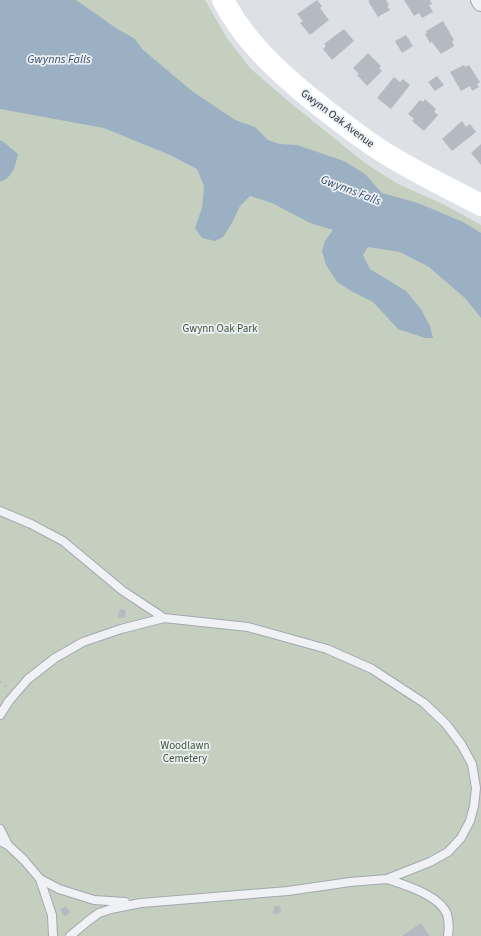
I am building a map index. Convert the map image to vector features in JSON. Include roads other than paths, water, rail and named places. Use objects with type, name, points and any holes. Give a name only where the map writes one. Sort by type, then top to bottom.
[{"type":"main road","name":"Gwynn Oak Avenue","points":[[223,0],[254,46],[290,81],[333,116],[374,146],[410,168],[481,205]]},
{"type":"lane","points":[[0,511],[31,524],[63,541],[123,591],[141,602],[149,610],[164,618]]},
{"type":"lane","points":[[0,715],[9,701],[28,679],[55,658],[83,642],[121,629],[164,618],[248,626],[327,650],[372,670],[424,703],[446,724],[461,744],[472,764],[476,788],[474,806],[470,821],[461,838],[448,852],[430,862],[387,879],[350,882],[288,891],[141,903],[94,900],[59,889],[40,880]]},
{"type":"lane","points":[[0,829],[8,845]]},
{"type":"lane","points":[[0,841],[8,845],[24,860],[40,880],[52,915],[52,936]]},
{"type":"lane","points":[[387,879],[419,890],[437,902],[447,914],[448,935]]},
{"type":"lane","points":[[70,936],[99,914],[111,909],[141,903]]},
{"type":"water","name":"Gwynns Falls","points":[[0,0],[76,0],[116,28],[135,39],[142,49],[192,91],[235,120],[255,127],[268,140],[279,144],[297,145],[344,161],[365,174],[382,193],[418,203],[463,222],[481,233],[481,318],[466,299],[429,267],[400,252],[368,247],[363,255],[370,269],[406,291],[421,309],[430,326],[433,338],[425,338],[398,329],[373,302],[337,282],[326,265],[322,251],[325,241],[333,230],[310,223],[272,203],[250,196],[240,206],[223,237],[215,241],[202,238],[195,228],[202,208],[204,186],[197,169],[170,155],[104,128],[0,109]]},
{"type":"water","points":[[0,140],[18,154],[11,174],[0,182]]},
{"type":"park label","name":"Gwynn Oak Park","points":[[220,328]]},
{"type":"park label","name":"Woodlawn Cemetery","points":[[185,751]]}]
